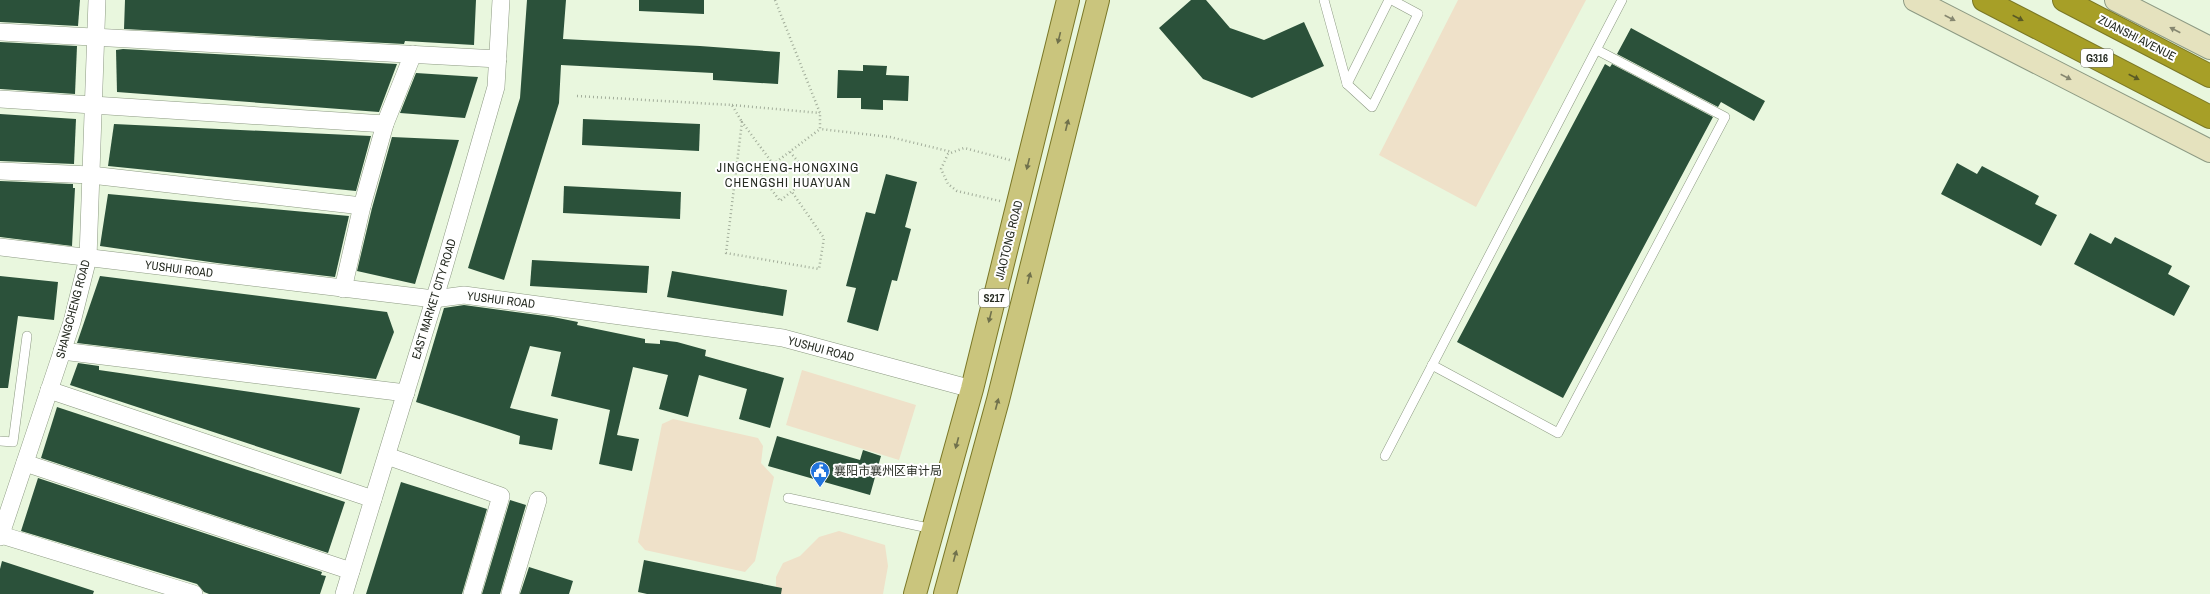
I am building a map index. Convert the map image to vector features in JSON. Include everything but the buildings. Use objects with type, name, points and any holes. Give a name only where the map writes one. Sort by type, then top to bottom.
[{"type":"highway","name":"G316","points":[[1984,0],[2206,114]]},
{"type":"highway","name":"ZUANSHI AVENUE","points":[[2064,0],[2210,76]]},
{"type":"main road","name":"JIAOTONG ROAD","points":[[915,594],[972,389],[1068,0]]},
{"type":"main road","name":"S217","points":[[945,594],[998,400],[1098,0]]},
{"type":"street","name":"SHANGCHENG ROAD","points":[[0,536],[72,322],[88,258],[97,0]]},
{"type":"street","name":"EAST MARKET CITY ROAD","points":[[344,594],[406,393],[496,87],[501,0]]},
{"type":"street","points":[[1915,0],[2210,151]]},
{"type":"street","points":[[2108,23],[2118,1],[2210,48]]},
{"type":"street","points":[[0,32],[498,59]]},
{"type":"street","points":[[343,289],[362,206],[385,124],[413,54]]},
{"type":"street","points":[[0,99],[385,124]]},
{"type":"street","points":[[2188,140],[2206,114]]},
{"type":"street","points":[[0,171],[91,175],[362,206]]},
{"type":"street","name":"YUSHUI ROAD","points":[[0,247],[434,299],[464,295],[783,338],[972,389]]},
{"type":"street","points":[[62,351],[406,393]]},
{"type":"street","points":[[49,390],[373,499]]},
{"type":"street","points":[[386,456],[501,496],[472,594]]},
{"type":"street","points":[[25,463],[351,571]]},
{"type":"street","points":[[510,594],[538,500]]},
{"type":"street","points":[[0,536],[194,594]]},
{"type":"lane","points":[[1324,0],[1347,84],[1372,107],[1418,14],[1392,0]]},
{"type":"lane","points":[[1347,84],[1389,0]]},
{"type":"lane","points":[[1385,456],[1622,0]]},
{"type":"lane","points":[[1432,365],[1558,433],[1725,117],[1597,50]]},
{"type":"lane","points":[[0,441],[13,442],[27,336]]},
{"type":"lane","points":[[788,498],[933,529]]},
{"type":"path","points":[[775,0],[820,113],[820,129]]},
{"type":"path","points":[[577,96],[820,113]]},
{"type":"path","points":[[732,106],[773,164]]},
{"type":"path","points":[[742,122],[726,253],[819,269],[824,238],[792,192]]},
{"type":"path","points":[[790,152],[810,176],[780,201],[760,174],[820,129],[890,137],[952,152]]},
{"type":"path","points":[[1018,205],[957,191],[948,184],[941,169],[948,154],[964,148],[1027,165]]},
{"type":"shaded area","points":[[1458,0],[1586,0],[1476,207],[1379,155]]},
{"type":"shaded area","points":[[802,370],[916,405],[899,460],[786,425]]},
{"type":"shaded area","points":[[673,419],[758,438],[763,446],[761,463],[774,477],[755,561],[745,572],[645,550],[638,542],[662,424]]},
{"type":"shaded area","points":[[839,531],[885,545],[888,566],[883,594],[776,594],[776,577],[783,563],[800,556],[819,537]]},
{"type":"place","name":"襄阳市襄州区审计局","points":[[820,488]]},
{"type":"district","name":"JINGCHENG-HONGXING CHENGSHI HUAYUAN","points":[[788,174]]}]
